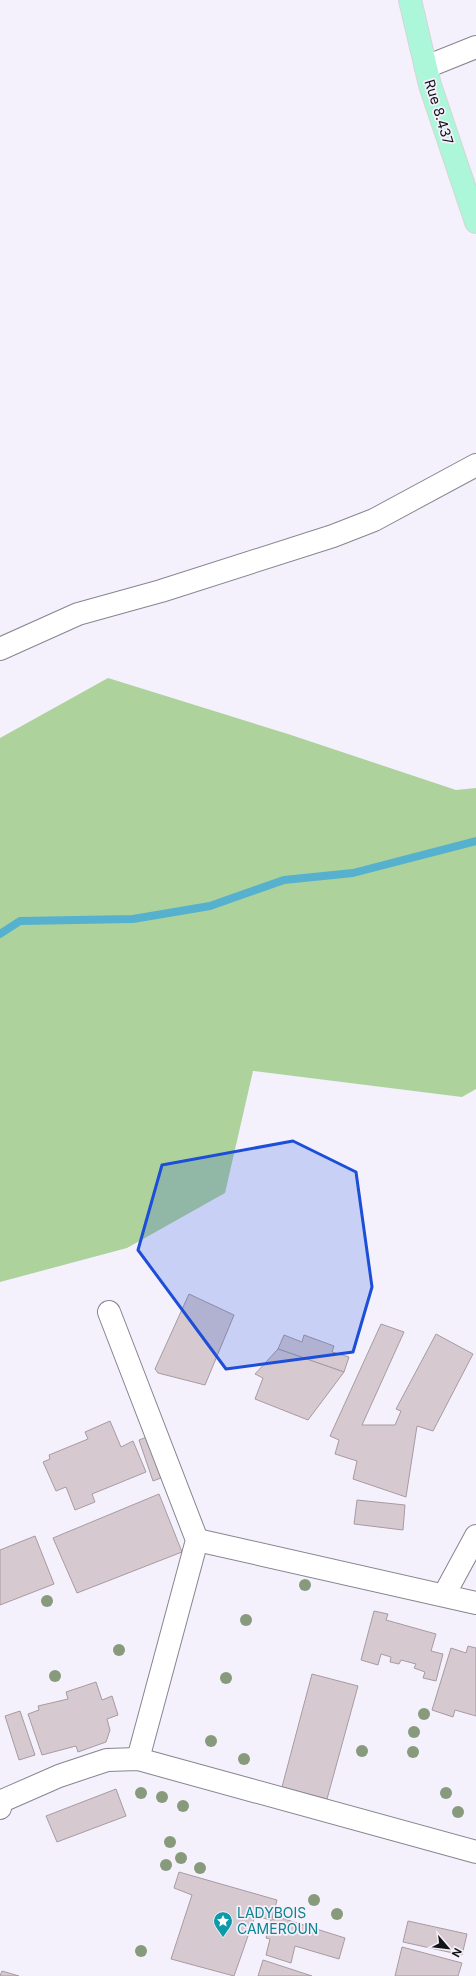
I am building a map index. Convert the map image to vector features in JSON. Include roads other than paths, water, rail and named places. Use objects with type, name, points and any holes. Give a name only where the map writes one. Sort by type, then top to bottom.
[{"type":"main road","name":"Rue 8.437","points":[[410,0],[426,67],[476,222]]},
{"type":"street","points":[[426,67],[476,47]]},
{"type":"street","points":[[2,644],[78,614],[161,591],[333,536],[374,520],[476,465]]},
{"type":"street","points":[[109,1312],[197,1540],[138,1759]]},
{"type":"street","points":[[444,1595],[476,1536]]},
{"type":"street","points":[[197,1540],[476,1603]]},
{"type":"street","points":[[1,1802],[59,1776],[107,1760],[138,1759],[476,1852]]},
{"type":"waterway","points":[[0,934],[20,921],[133,919],[210,906],[284,880],[353,873],[476,841]]},
{"type":"place","name":"LADYBOIS CAMEROUN","points":[[223,1938]]}]
